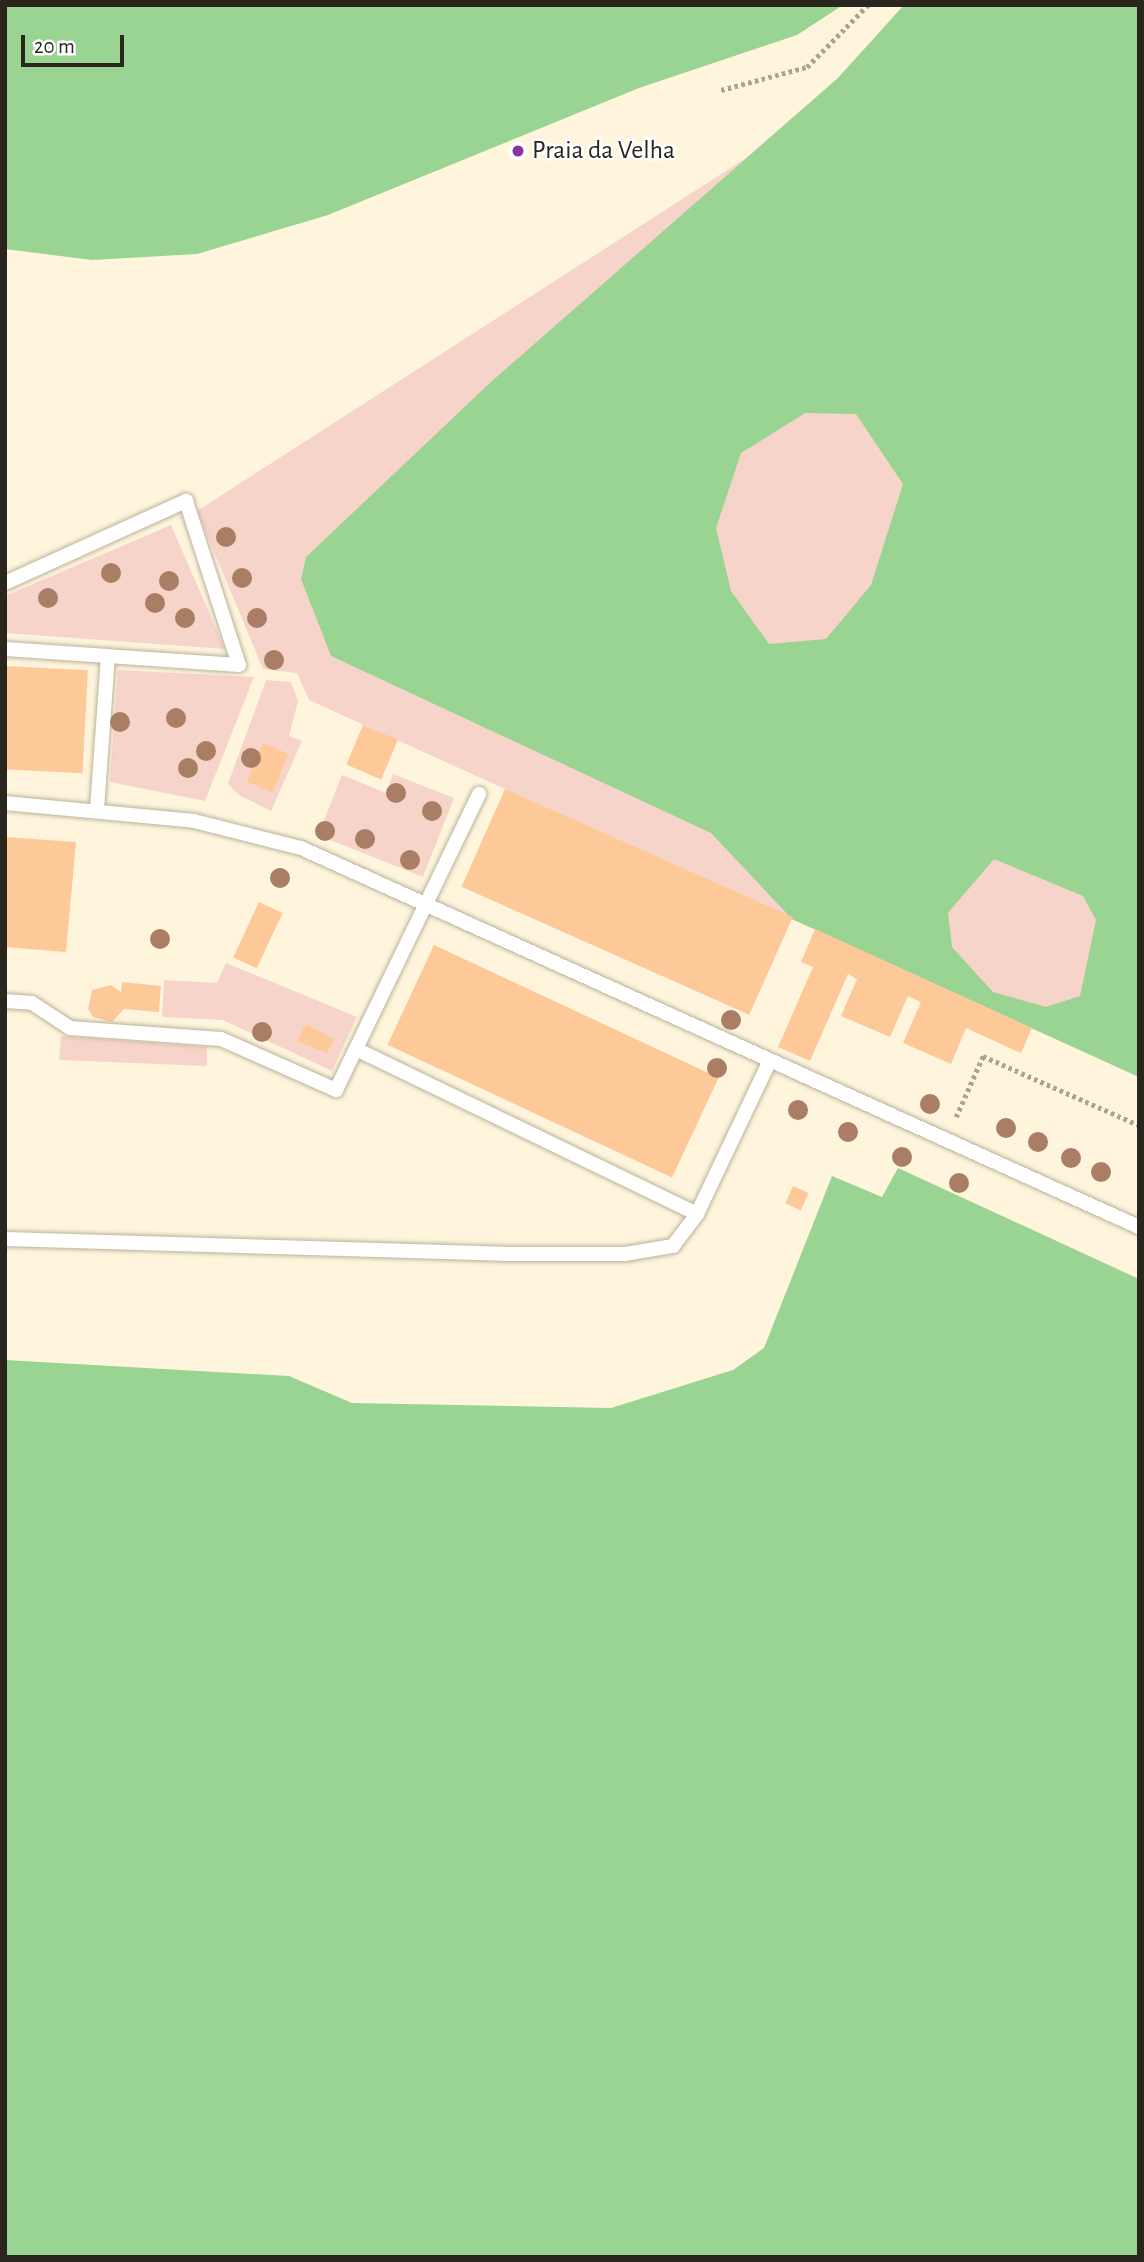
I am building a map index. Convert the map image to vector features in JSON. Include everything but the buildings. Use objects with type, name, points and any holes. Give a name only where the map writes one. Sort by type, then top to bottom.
[{"type":"lane","points":[[5,583],[186,501],[239,665],[5,649]]},
{"type":"lane","points":[[97,809],[108,656]]},
{"type":"lane","points":[[5,1001],[32,1003],[70,1028],[220,1038],[336,1090],[479,794]]},
{"type":"lane","points":[[5,803],[97,809],[194,821],[301,848],[1139,1227]]},
{"type":"lane","points":[[356,1049],[697,1214]]},
{"type":"lane","points":[[5,1239],[625,1254],[673,1246],[697,1214],[770,1060]]},
{"type":"path","points":[[721,90],[807,67],[868,5]]},
{"type":"path","points":[[945,1140],[984,1056],[1139,1125]]},
{"type":"shaded area","points":[[5,5],[843,5],[797,35],[639,88],[328,215],[197,254],[92,260],[5,249]]},
{"type":"shaded area","points":[[904,5],[1139,5],[1139,1077],[309,700],[297,673],[263,669],[197,511],[746,158],[838,78]]},
{"type":"shaded area","points":[[904,5],[1139,5],[1139,1077],[792,919],[711,833],[331,656],[301,579],[306,557],[492,381],[838,78]],"holes":[[[805,413],[856,414],[903,484],[871,585],[826,639],[769,644],[731,591],[716,528],[741,453]],[[994,859],[1083,896],[1096,920],[1080,996],[1046,1007],[993,992],[952,947],[948,913]]]},
{"type":"shaded area","points":[[171,525],[225,649],[5,633],[5,596]]},
{"type":"shaded area","points":[[118,670],[254,677],[205,801],[110,782]]},
{"type":"shaded area","points":[[266,680],[291,682],[298,701],[289,736],[302,741],[271,811],[239,795],[228,784]]},
{"type":"shaded area","points":[[393,774],[454,798],[423,877],[318,835],[342,775],[386,793]]},
{"type":"shaded area","points":[[226,963],[357,1017],[332,1071],[223,1020],[162,1017],[164,980],[217,983]]},
{"type":"shaded area","points":[[61,1036],[207,1047],[207,1066],[59,1060]]},
{"type":"shaded area","points":[[898,1168],[1139,1279],[1139,2257],[5,2257],[5,1360],[289,1376],[352,1403],[611,1408],[733,1370],[764,1348],[832,1176],[882,1197]]},
{"type":"place","name":"Praia da Velha","points":[[518,151]]}]
